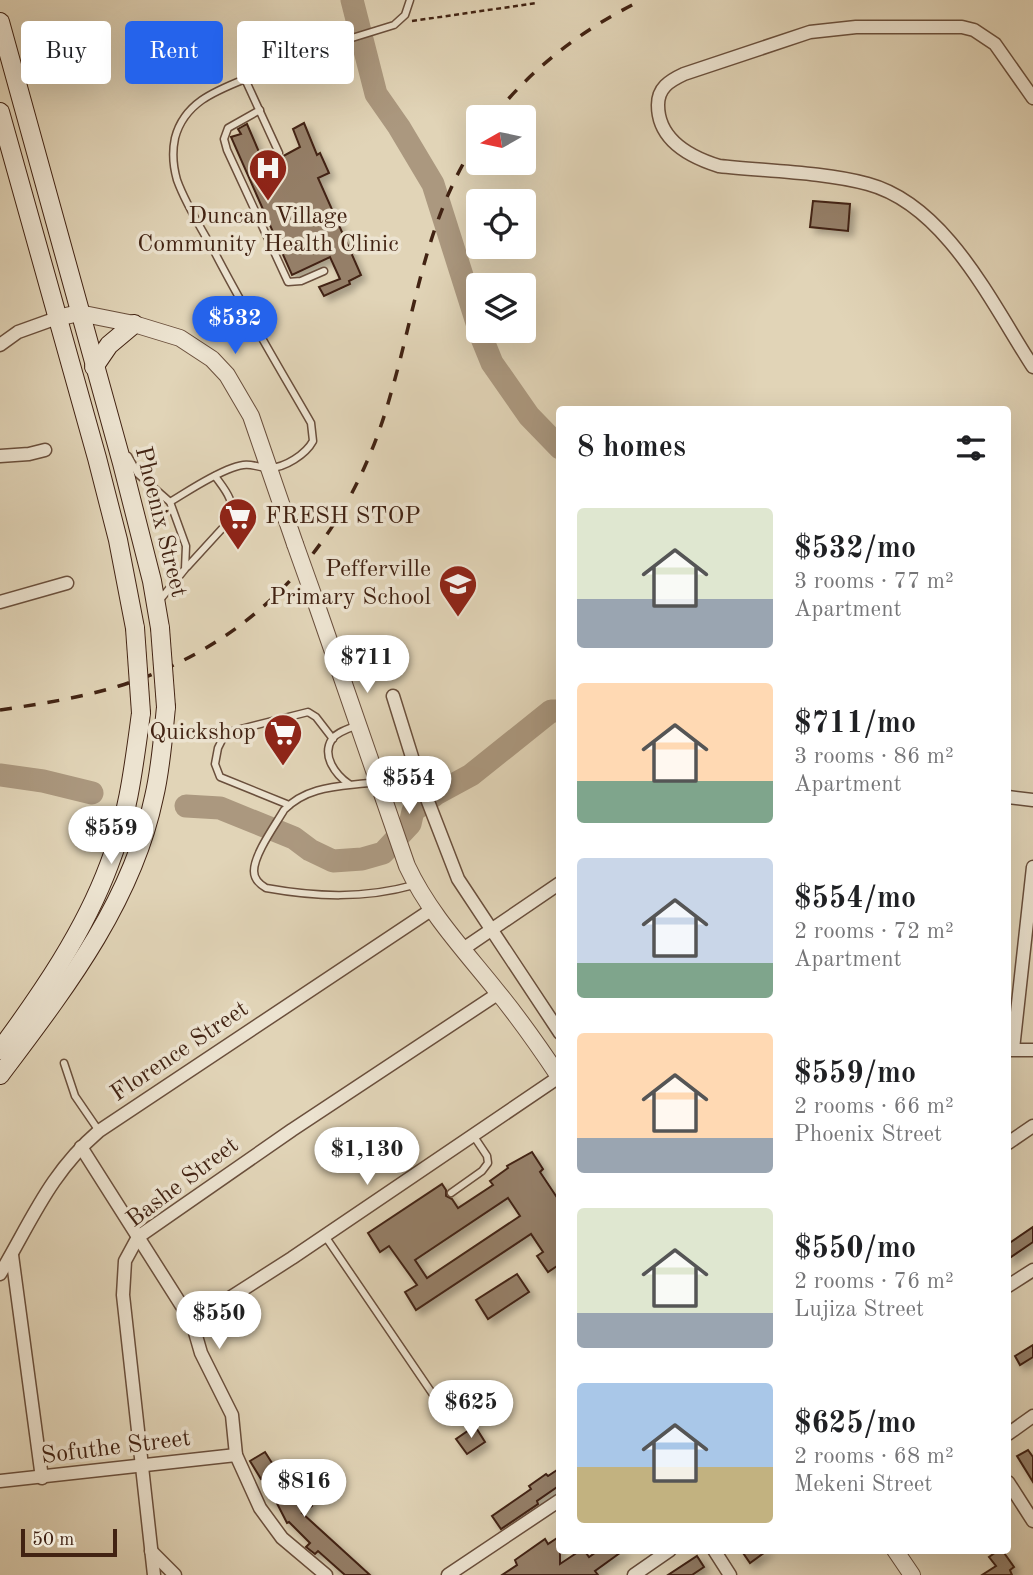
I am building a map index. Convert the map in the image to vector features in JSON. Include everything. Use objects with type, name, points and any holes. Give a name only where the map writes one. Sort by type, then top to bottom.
[{"type":"main road","name":"Phoenix Street","points":[[0,22],[152,581],[160,628],[166,707],[154,798],[140,847],[117,901],[88,951],[36,1014]]},
{"type":"main road","name":"Phoenix Street","points":[[0,113],[118,540],[135,628],[141,713],[131,789],[110,865],[36,1014]]},
{"type":"main road","points":[[94,367],[109,345],[134,324]]},
{"type":"main road","points":[[0,1050],[36,1014]]},
{"type":"main road","points":[[0,1075],[36,1014]]},
{"type":"street","points":[[1033,98],[995,44],[974,30],[962,27],[856,27],[810,32],[668,82],[661,91],[658,116],[668,137],[686,152],[719,166],[850,179],[872,185],[911,205],[930,219],[957,251],[1033,367]]},
{"type":"street","points":[[0,345],[18,332],[79,313],[134,324],[180,338],[212,359],[240,394],[270,468],[385,803],[416,884],[431,910],[499,993],[556,1071]]},
{"type":"street","points":[[0,456],[44,450]]},
{"type":"street","points":[[0,602],[67,583]]},
{"type":"street","points":[[393,696],[417,773],[458,879],[556,1027]]},
{"type":"street","points":[[1011,797],[1033,800]]},
{"type":"street","points":[[1033,867],[1011,1050],[1033,1050]]},
{"type":"street","points":[[463,949],[556,886]]},
{"type":"street","name":"Florence Street","points":[[0,1274],[52,1182],[99,1130],[431,910]]},
{"type":"street","name":"Bashe Street","points":[[154,1575],[122,1295],[125,1261],[138,1237],[292,1130],[499,993]]},
{"type":"street","points":[[192,1322],[325,1236],[556,1080]]},
{"type":"street","points":[[1011,1141],[1033,1126]]},
{"type":"street","points":[[81,1147],[192,1322],[201,1353],[232,1415],[236,1455],[249,1487],[272,1527],[298,1553],[326,1575]]},
{"type":"street","points":[[12,1255],[42,1478]]},
{"type":"street","points":[[1011,1284],[1033,1269]]},
{"type":"street","points":[[1011,1432],[1033,1416]]},
{"type":"street","name":"Sofuthe Street","points":[[0,1481],[236,1455]]},
{"type":"street","points":[[1011,1487],[1033,1521]]},
{"type":"street","points":[[448,1575],[556,1503]]},
{"type":"street","points":[[151,1551],[175,1575]]},
{"type":"street","points":[[634,1575],[664,1554]]},
{"type":"street","points":[[716,1554],[730,1575]]},
{"type":"street","points":[[898,1554],[912,1575]]},
{"type":"lane","points":[[354,38],[398,23],[407,11],[410,0]]},
{"type":"lane","points":[[170,502],[215,476],[241,465],[253,464],[270,468],[302,455],[313,441],[311,423],[236,294],[183,193],[173,164],[175,137],[190,110],[212,93],[237,82]]},
{"type":"lane","points":[[247,84],[279,153]]},
{"type":"lane","points":[[260,110],[228,128],[224,139],[227,150],[288,282],[301,281],[324,271]]},
{"type":"lane","points":[[113,430],[138,474],[170,502],[186,546],[186,569]]},
{"type":"lane","points":[[156,605],[230,520],[231,498],[215,476]]},
{"type":"lane","points":[[286,807],[220,777],[215,764],[222,740],[229,732],[242,727],[308,712],[316,717],[332,739]]},
{"type":"lane","points":[[349,784],[338,776],[329,753],[332,739],[358,724]]},
{"type":"lane","points":[[378,782],[349,784],[309,793],[286,807],[254,870],[259,884],[266,888],[321,896],[352,896],[416,884]]},
{"type":"lane","points":[[64,1063],[75,1096],[99,1130]]},
{"type":"lane","points":[[451,1193],[482,1171],[488,1163],[487,1156],[473,1135]]},
{"type":"lane","points":[[325,1236],[449,1418]]},
{"type":"path","points":[[398,23],[537,3]]},
{"type":"building","points":[[304,123],[317,155],[320,153],[329,173],[318,178],[361,275],[349,281],[350,284],[324,296],[319,287],[340,279],[330,257],[292,275],[231,137],[241,134],[238,129],[247,124],[265,166],[300,147],[293,129]]},
{"type":"building","points":[[813,201],[850,204],[848,231],[810,227]]},
{"type":"building","points":[[356,1139],[367,1155],[356,1162],[345,1147]]},
{"type":"building","points":[[532,1152],[543,1169],[540,1172],[556,1196],[556,1267],[548,1272],[537,1256],[543,1252],[531,1234],[416,1310],[405,1292],[417,1285],[389,1246],[380,1252],[368,1233],[442,1184],[446,1196],[452,1199],[458,1208],[493,1185],[490,1181],[508,1168],[507,1166]],"holes":[[[508,1198],[520,1216],[427,1278],[415,1260]]]},
{"type":"building","points":[[1033,1227],[1033,1242],[1011,1257],[1011,1242]]},
{"type":"building","points":[[517,1274],[529,1292],[488,1319],[476,1300]]},
{"type":"building","points":[[1033,1345],[1033,1357],[1020,1365],[1015,1356]]},
{"type":"building","points":[[475,1426],[485,1442],[467,1454],[456,1439]]},
{"type":"building","points":[[1028,1450],[1033,1457],[1033,1482],[1017,1456]]},
{"type":"building","points":[[265,1452],[279,1474],[281,1473],[297,1504],[307,1497],[312,1506],[302,1513],[370,1575],[345,1575],[318,1551],[315,1554],[306,1547],[310,1543],[287,1523],[264,1478],[261,1479],[250,1461]]},
{"type":"building","points":[[556,1471],[556,1488],[537,1501],[538,1504],[501,1529],[492,1516],[531,1489],[529,1486],[546,1474],[548,1476]]},
{"type":"building","points":[[545,1539],[548,1544],[556,1539],[556,1554],[560,1554],[560,1564],[575,1554],[587,1554],[589,1557],[593,1554],[618,1554],[595,1571],[598,1575],[502,1575],[517,1565],[515,1560]]},
{"type":"building","points":[[744,1554],[762,1554],[750,1563]]},
{"type":"building","points":[[993,1554],[1005,1554],[1014,1567],[1010,1570],[1012,1575],[982,1575],[996,1566],[989,1557]]},
{"type":"building","points":[[697,1556],[704,1567],[692,1575],[668,1575]]},
{"type":"waterway","points":[[352,0],[376,94],[433,184],[466,288]]},
{"type":"waterway","points":[[484,343],[492,363],[529,416],[556,444]]},
{"type":"waterway","points":[[186,806],[220,808],[294,838],[310,850],[333,861],[362,859],[383,853],[410,824],[413,811],[436,794],[471,775],[551,711],[556,711]]},
{"type":"waterway","points":[[0,775],[43,781],[92,793]]},
{"type":"railway","points":[[504,105],[525,81],[561,50],[600,23],[642,0]]},
{"type":"railway","points":[[0,710],[104,690],[170,667],[216,642],[258,611],[294,576],[326,537],[352,492],[374,445],[391,393],[434,231],[466,160]]},
{"type":"place","name":"Duncan Village Community Health Clinic","points":[[268,202]]},
{"type":"place","name":"FRESH STOP","points":[[238,551]]},
{"type":"place","name":"Pefferville Primary School","points":[[458,618]]},
{"type":"place","name":"Quickshop","points":[[283,767]]}]
